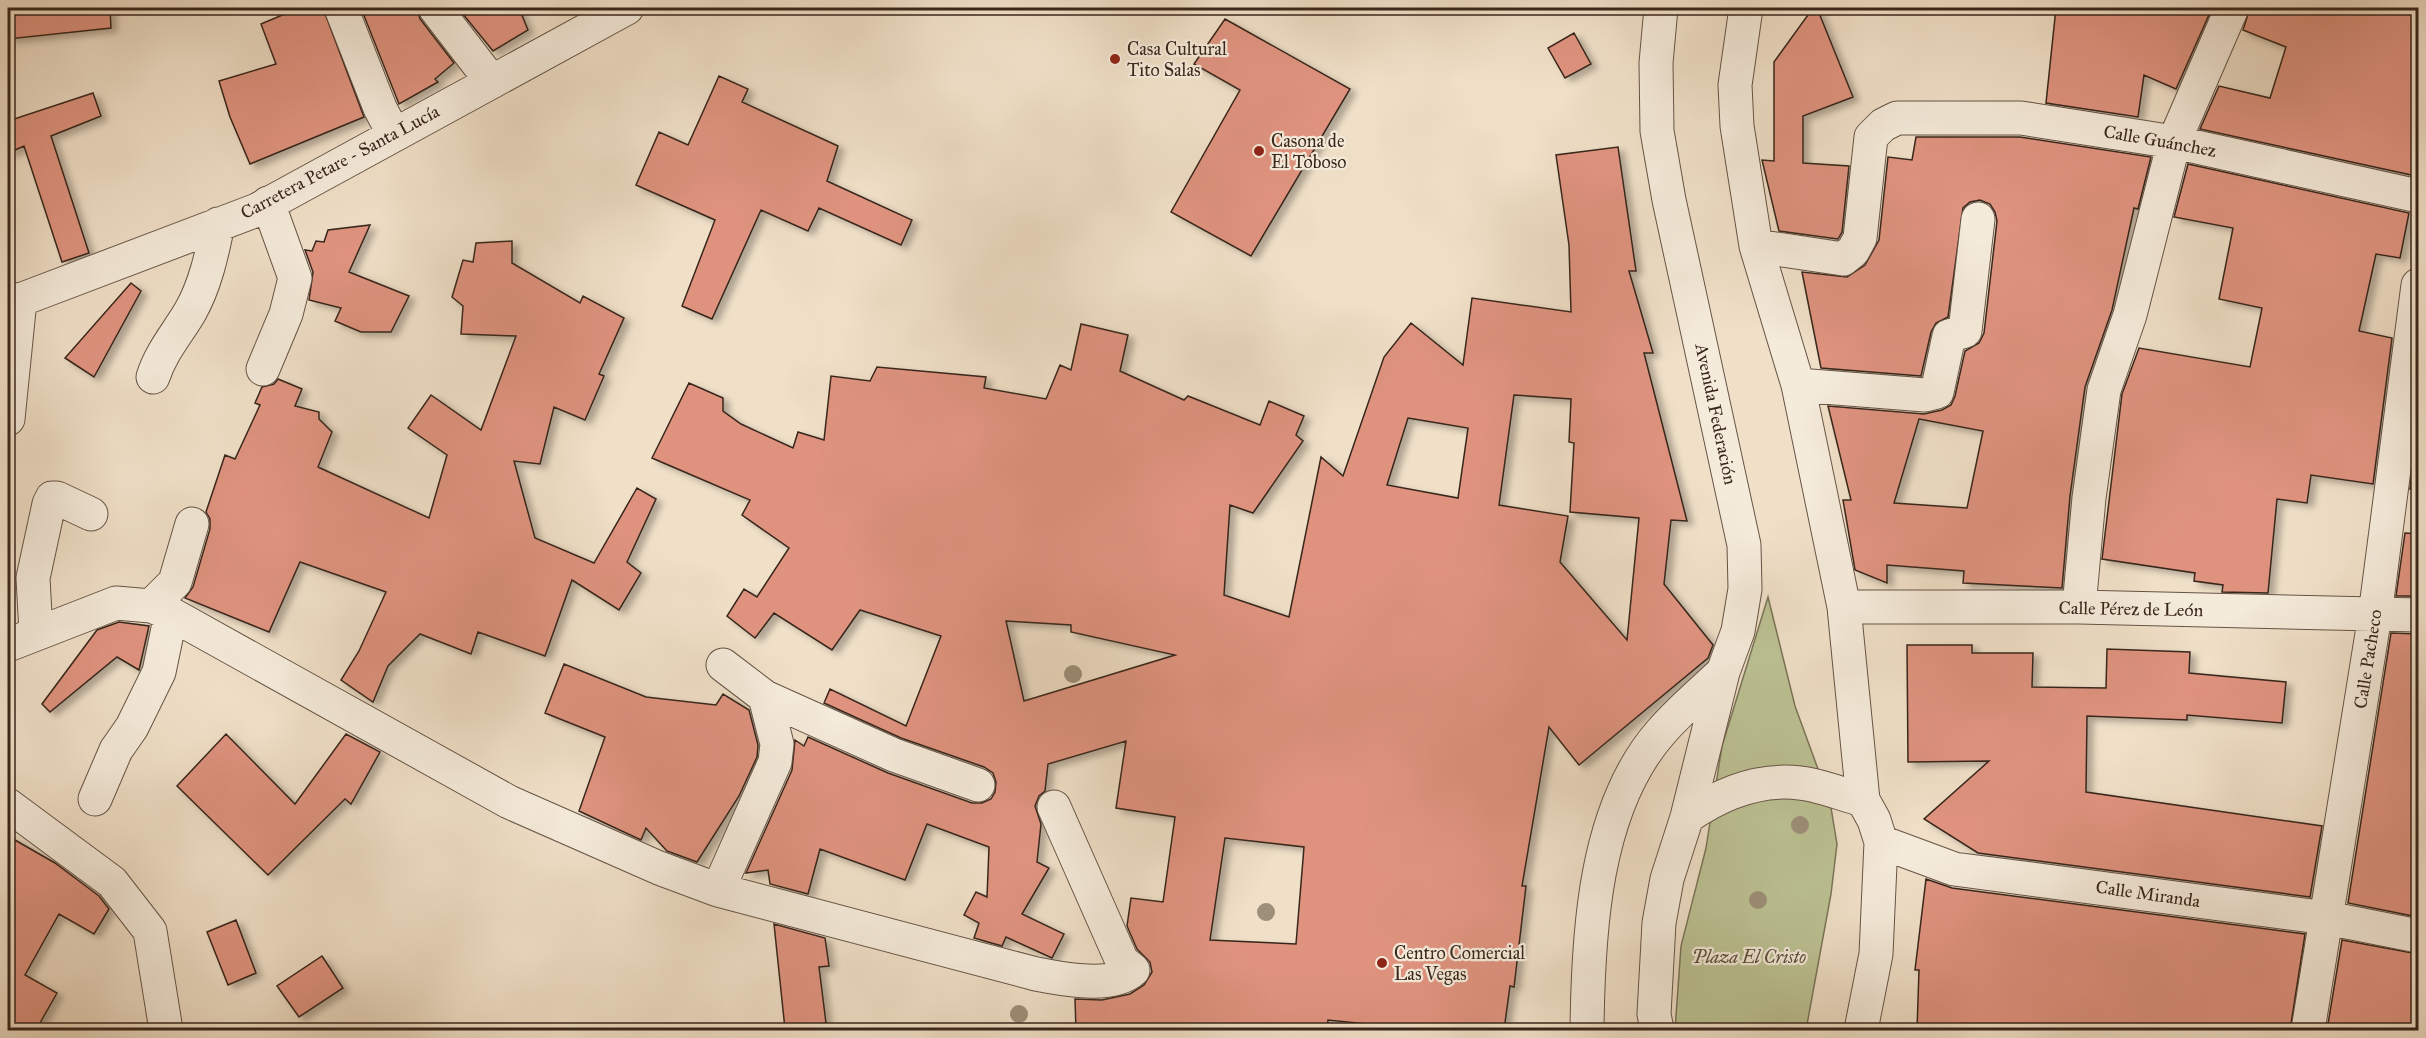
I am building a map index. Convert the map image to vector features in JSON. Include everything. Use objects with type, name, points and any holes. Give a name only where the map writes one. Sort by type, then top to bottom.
[{"type":"street","points":[[341,8],[380,108],[394,135]]},
{"type":"street","points":[[435,8],[492,82]]},
{"type":"street","name":"Carretera Petare - Santa Lucía","points":[[14,300],[268,203],[492,82],[575,20],[627,8]]},
{"type":"street","name":"Avenida Federación","points":[[1657,1030],[1654,1014],[1659,923],[1667,879],[1687,817],[1724,672],[1737,631],[1745,589],[1744,545],[1669,200],[1657,131],[1656,63],[1661,8]]},
{"type":"street","points":[[1746,8],[1735,85],[1737,126],[1756,246],[1798,385],[1844,607],[1863,800],[1874,820],[1881,842],[1876,954],[1861,1030]]},
{"type":"street","points":[[2079,607],[2089,498],[2104,390],[2130,315],[2174,142],[2232,8]]},
{"type":"street","name":"Calle Guánchez","points":[[1756,246],[1843,259],[1853,251],[1860,238],[1871,137],[1882,125],[1897,118],[2021,118],[2174,142],[2418,196]]},
{"type":"street","points":[[263,369],[286,315],[295,278],[268,203]]},
{"type":"street","points":[[1798,385],[1925,395],[1937,392],[1949,336],[1965,331],[1978,219]]},
{"type":"street","points":[[153,376],[172,338],[191,311],[209,264],[218,224]]},
{"type":"street","name":"Calle Pacheco","points":[[2308,1030],[2375,615],[2418,285]]},
{"type":"street","points":[[8,419],[14,300]]},
{"type":"street","points":[[22,639],[52,498],[57,498],[91,514]]},
{"type":"street","points":[[95,799],[116,750],[132,727],[159,672],[161,610],[175,582],[192,524]]},
{"type":"street","points":[[22,639],[116,603],[161,610],[509,802],[659,868],[718,890],[909,938],[1036,974],[1088,981],[1125,978],[1133,970],[1122,961],[1054,807]]},
{"type":"street","name":"Calle Pérez de León","points":[[1844,607],[2079,607],[2418,615]]},
{"type":"street","points":[[723,665],[765,697],[894,754],[978,785]]},
{"type":"street","points":[[1587,1030],[1593,914],[1603,847],[1620,800],[1660,733],[1724,672]]},
{"type":"street","points":[[718,890],[775,762],[777,744],[765,697]]},
{"type":"street","points":[[1687,817],[1720,796],[1750,786],[1800,783],[1863,800]]},
{"type":"street","points":[[8,805],[112,882],[150,931],[166,1030]]},
{"type":"street","name":"Calle Miranda","points":[[1881,842],[1954,869],[2327,918],[2418,936]]},
{"type":"green space","name":"Plaza El Cristo","points":[[1768,597],[1795,706],[1830,802],[1837,844],[1831,894],[1806,1030],[1675,1030],[1681,946],[1706,848],[1722,746]]},
{"type":"building","points":[[8,8],[110,8],[111,28],[8,39]]},
{"type":"building","points":[[299,8],[323,8],[364,117],[250,164],[230,117],[219,81],[276,64],[261,24]]},
{"type":"building","points":[[361,8],[417,8],[420,19],[454,63],[435,79],[438,82],[399,104]]},
{"type":"building","points":[[458,8],[519,8],[528,30],[493,51]]},
{"type":"building","points":[[1813,8],[1817,8],[1853,97],[1803,116],[1803,163],[1849,166],[1842,232],[1838,239],[1779,231],[1762,160],[1774,161],[1774,62]]},
{"type":"building","points":[[2056,8],[2212,8],[2176,89],[2144,75],[2138,117],[2046,103]]},
{"type":"building","points":[[2250,8],[2418,8],[2416,176],[2200,129],[2219,86],[2270,98],[2286,47],[2243,30]]},
{"type":"building","name":"Casona de El Toboso","points":[[1225,19],[1350,89],[1251,256],[1171,212],[1240,90],[1194,64]]},
{"type":"building","points":[[1574,33],[1591,64],[1565,78],[1548,48]]},
{"type":"building","points":[[719,76],[748,89],[742,102],[838,146],[827,181],[912,220],[901,245],[819,208],[808,231],[761,210],[712,319],[682,306],[715,220],[636,185],[659,132],[688,145]]},
{"type":"building","points":[[93,93],[101,116],[51,136],[89,253],[62,262],[24,146],[8,153],[8,121]]},
{"type":"building","points":[[1916,137],[2020,137],[2151,157],[2138,209],[2134,208],[2112,310],[2085,387],[2070,496],[2062,588],[1963,583],[1964,571],[1887,565],[1887,583],[1855,570],[1843,500],[1851,500],[1828,406],[1924,414],[1942,410],[1951,405],[1955,396],[1965,351],[1979,343],[1984,333],[1997,221],[1990,204],[1980,200],[1970,202],[1963,208],[1948,317],[1936,323],[1931,332],[1921,376],[1821,368],[1802,272],[1847,277],[1865,265],[1879,240],[1888,157],[1912,160]],"holes":[[[1919,419],[1983,431],[1967,508],[1894,503]]]},
{"type":"building","points":[[1618,147],[1636,271],[1629,271],[1653,353],[1644,353],[1687,521],[1671,520],[1664,584],[1713,645],[1708,658],[1579,765],[1549,727],[1522,886],[1526,886],[1514,987],[1510,986],[1504,1030],[1396,1030],[1396,1027],[1328,1020],[1327,1030],[1293,1027],[1293,1030],[1076,1030],[1075,999],[1102,1000],[1130,994],[1144,985],[1152,972],[1150,962],[1137,949],[1127,926],[1131,898],[1163,902],[1175,817],[1116,808],[1126,741],[1048,764],[1045,791],[1039,796],[1035,806],[1041,824],[1037,862],[1049,868],[1022,914],[1064,934],[1052,958],[1006,937],[1002,946],[974,938],[979,923],[964,915],[976,892],[987,897],[989,847],[927,824],[905,880],[820,849],[808,894],[770,884],[768,870],[746,873],[792,770],[795,740],[804,746],[808,737],[888,773],[972,803],[982,803],[991,799],[995,792],[996,782],[993,773],[984,767],[901,738],[824,703],[830,689],[906,726],[941,636],[860,610],[832,650],[774,613],[755,638],[727,616],[744,589],[757,597],[789,548],[742,515],[750,500],[652,458],[689,383],[723,398],[723,411],[741,424],[793,448],[798,432],[824,440],[831,376],[870,381],[877,367],[986,377],[984,388],[1046,399],[1060,365],[1071,370],[1081,324],[1128,335],[1120,371],[1184,400],[1188,396],[1260,425],[1269,401],[1304,416],[1296,435],[1303,441],[1253,513],[1230,505],[1224,595],[1289,617],[1321,457],[1343,476],[1384,357],[1411,323],[1463,365],[1472,298],[1571,312],[1569,245],[1556,155]],"holes":[[[1514,395],[1571,399],[1569,442],[1574,443],[1570,512],[1639,518],[1627,640],[1560,562],[1568,516],[1499,505]],[[1408,418],[1468,428],[1458,498],[1387,485]],[[1006,621],[1071,625],[1071,632],[1175,655],[1024,701]],[[1225,838],[1304,847],[1296,944],[1210,940]]]},
{"type":"building","points":[[2188,164],[2409,213],[2400,258],[2376,254],[2359,331],[2392,338],[2373,484],[2311,475],[2307,503],[2277,499],[2268,593],[2222,592],[2223,585],[2194,581],[2195,573],[2102,559],[2122,394],[2139,348],[2250,367],[2262,308],[2219,299],[2233,228],[2174,217]]},
{"type":"building","points":[[370,225],[349,272],[409,296],[391,332],[361,332],[335,321],[341,308],[309,300],[313,272],[305,250],[312,251],[316,241],[324,242],[328,230]]},
{"type":"building","points":[[512,241],[512,263],[580,303],[583,296],[624,318],[599,374],[604,376],[585,420],[554,407],[540,464],[514,461],[535,538],[594,563],[637,488],[656,499],[627,562],[641,573],[619,610],[572,580],[545,656],[478,632],[471,654],[420,634],[388,666],[373,702],[341,680],[359,651],[386,592],[300,562],[269,632],[185,598],[193,587],[210,529],[210,519],[206,512],[225,455],[235,459],[260,405],[255,403],[262,387],[274,384],[278,379],[302,389],[295,406],[319,412],[319,419],[332,432],[318,467],[429,518],[447,455],[408,428],[431,395],[481,430],[516,336],[461,334],[463,306],[452,297],[463,260],[473,262],[476,243]]},
{"type":"building","points":[[131,283],[141,291],[94,377],[65,358]]},
{"type":"building","points":[[2418,426],[2418,490],[2410,489]]},
{"type":"building","points":[[2405,533],[2418,534],[2418,596],[2396,596]]},
{"type":"building","points":[[119,622],[149,626],[139,670],[117,657],[50,712],[42,704],[97,630]]},
{"type":"building","points":[[2391,633],[2418,634],[2418,917],[2348,903]]},
{"type":"building","points":[[1907,645],[1972,645],[1972,653],[2033,653],[2032,687],[2106,688],[2107,649],[2190,652],[2189,673],[2286,682],[2282,723],[2187,715],[2187,720],[2087,716],[2086,792],[2322,826],[2310,897],[1978,853],[1924,819],[1989,761],[1908,762]]},
{"type":"building","points":[[564,664],[646,697],[716,705],[723,694],[749,710],[758,745],[757,757],[739,796],[697,862],[667,851],[646,828],[641,840],[579,811],[605,737],[545,713]]},
{"type":"building","points":[[226,734],[295,804],[346,734],[380,752],[351,804],[345,799],[268,875],[177,786]]},
{"type":"building","points":[[8,836],[55,863],[99,896],[109,909],[94,934],[59,914],[25,975],[57,993],[36,1030],[8,1030]]},
{"type":"building","points":[[1926,879],[1952,888],[2305,934],[2290,1030],[1917,1030],[1919,970],[1915,970]]},
{"type":"building","points":[[236,920],[256,973],[228,985],[207,932]]},
{"type":"building","points":[[774,924],[825,938],[829,966],[819,967],[826,1023],[785,1029]]},
{"type":"building","points":[[2342,940],[2418,954],[2418,1002],[2414,1030],[2327,1030]]},
{"type":"building","points":[[322,956],[343,988],[299,1017],[277,986]]},
{"type":"place","name":"Casa Cultural Tito Salas","points":[[1115,59]]},
{"type":"place","name":"Casona de El Toboso","points":[[1259,151]]},
{"type":"place","name":"Centro Comercial Las Vegas","points":[[1382,963]]}]
